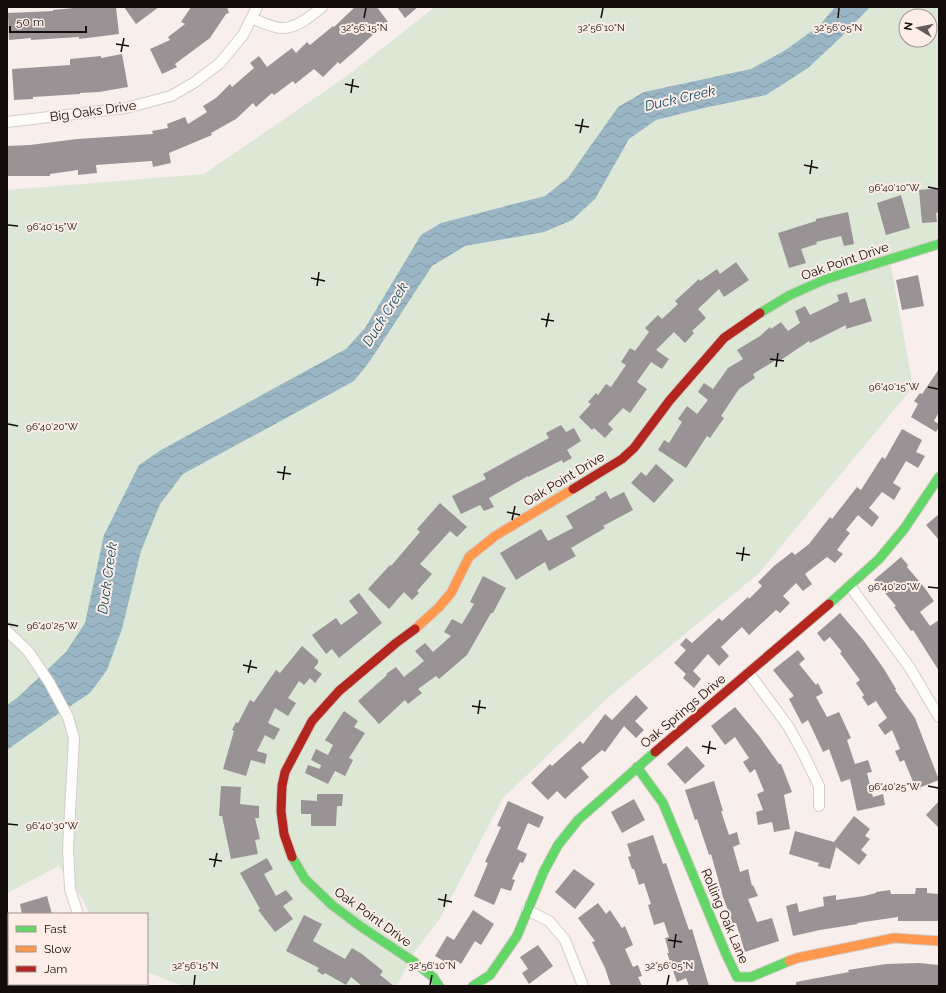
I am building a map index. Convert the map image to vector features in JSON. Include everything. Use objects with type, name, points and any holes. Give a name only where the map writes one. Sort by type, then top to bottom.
[{"type":"street","name":"Big Oaks Drive","points":[[7,122],[126,108],[171,96],[195,82],[220,63],[243,34],[257,7]]},
{"type":"street","points":[[252,18],[282,28],[294,25],[306,19],[322,7]]},
{"type":"street","name":"Oak Point Drive","points":[[439,986],[433,977],[414,962],[360,926],[332,905],[305,879],[291,856],[284,834],[281,811],[282,786],[285,772],[312,721],[338,691],[419,626],[439,607],[451,592],[469,557],[495,536],[622,459],[634,448],[670,400],[724,338],[739,326],[790,295],[826,279],[939,244]]},
{"type":"street","name":"Oak Springs Drive","points":[[473,986],[490,975],[506,955],[517,936],[544,871],[558,845],[578,820],[637,767],[850,586],[879,559],[904,529],[939,477]]},
{"type":"street","points":[[850,586],[910,668],[939,717]]},
{"type":"street","points":[[7,631],[28,651],[41,670],[68,717],[74,738],[68,849],[70,889],[78,913]]},
{"type":"street","points":[[749,673],[788,726],[819,786],[819,806]]},
{"type":"street","name":"Rolling Oak Lane","points":[[637,767],[663,803],[737,977],[751,977],[797,958],[894,938],[939,941]]},
{"type":"street","points":[[527,910],[549,921],[565,940],[583,986]]},
{"type":"green space","points":[[435,7],[939,7],[939,241],[889,255],[913,387],[758,574],[611,695],[503,798],[441,917],[416,950],[397,986],[182,986],[148,972],[148,913],[89,913],[84,901],[59,866],[7,893],[7,190],[204,174],[347,76]]},
{"type":"water","name":"Duck Creek","points":[[835,7],[870,7],[808,68],[766,95],[656,120],[629,139],[595,199],[572,220],[544,232],[465,246],[432,266],[370,361],[354,381],[183,474],[160,504],[141,551],[122,629],[107,670],[90,693],[7,750],[7,705],[17,698],[66,652],[85,623],[104,535],[139,465],[161,450],[346,349],[365,328],[421,235],[441,223],[545,196],[568,178],[618,107],[644,92],[751,69],[784,51],[819,26]]},
{"type":"building","points":[[84,7],[116,7],[119,34],[79,39],[79,37],[9,40],[8,13],[53,11]]},
{"type":"building","points":[[124,7],[159,7],[136,24]]},
{"type":"building","points":[[191,7],[227,7],[229,13],[226,14],[210,38],[175,64],[177,67],[162,74],[150,49],[170,40],[168,37],[185,24],[181,22]]},
{"type":"building","points":[[355,7],[377,7],[388,22],[340,64],[338,62],[323,77],[314,69],[295,84],[293,81],[274,95],[272,93],[256,107],[253,103],[236,119],[211,133],[212,135],[169,153],[171,163],[153,167],[152,161],[96,165],[97,173],[78,175],[78,170],[50,174],[50,176],[7,176],[7,146],[30,145],[77,139],[153,134],[152,131],[168,128],[167,124],[185,117],[188,124],[207,112],[203,106],[216,98],[230,84],[232,87],[254,68],[250,63],[259,56],[267,67],[292,48],[296,53],[307,42],[310,45],[333,26],[334,27]]},
{"type":"building","points":[[397,7],[418,7],[405,18]]},
{"type":"building","points":[[122,54],[128,87],[99,92],[33,97],[33,99],[14,100],[12,69],[70,65],[70,59],[101,56],[101,58]]},
{"type":"building","points":[[939,188],[939,212],[936,213],[937,222],[922,223],[919,190]]},
{"type":"building","points":[[901,195],[910,228],[886,235],[877,203]]},
{"type":"building","points":[[848,212],[854,244],[844,246],[841,236],[816,242],[817,244],[801,249],[806,263],[789,268],[778,233],[816,221],[816,219]]},
{"type":"building","points":[[736,262],[749,280],[724,297],[719,289],[698,309],[706,318],[692,331],[694,333],[685,343],[674,332],[656,350],[669,359],[662,369],[651,362],[637,382],[647,389],[630,413],[623,408],[608,424],[613,429],[605,438],[594,428],[592,430],[579,417],[591,404],[588,402],[596,393],[598,395],[606,384],[611,387],[626,365],[621,362],[630,348],[635,351],[649,332],[645,328],[658,315],[662,319],[678,304],[675,301],[699,279],[700,281],[717,269],[720,274]]},
{"type":"building","points":[[918,275],[924,306],[902,310],[896,280]]},
{"type":"building","points":[[847,292],[850,303],[865,298],[872,321],[846,329],[846,325],[810,343],[809,341],[778,362],[776,360],[753,374],[755,378],[739,389],[721,416],[724,418],[710,438],[707,436],[686,468],[658,450],[664,440],[669,443],[682,422],[678,419],[687,406],[697,414],[708,400],[698,392],[704,383],[713,389],[728,368],[743,359],[737,350],[760,336],[770,327],[771,329],[781,322],[788,331],[800,323],[795,311],[805,306],[810,315],[839,301],[837,295]]},
{"type":"building","points":[[939,369],[939,412],[934,421],[939,424],[939,427],[936,432],[911,417],[918,404],[914,401],[920,393],[922,394]]},
{"type":"building","points":[[561,425],[566,432],[574,428],[581,441],[567,450],[572,458],[563,463],[562,460],[528,476],[489,498],[494,507],[484,511],[480,505],[461,514],[452,496],[486,479],[483,474],[549,438],[546,433]]},
{"type":"building","points":[[902,429],[922,440],[916,452],[925,456],[918,468],[906,461],[893,483],[901,488],[894,500],[882,492],[869,508],[879,517],[872,527],[858,515],[846,530],[850,533],[837,550],[843,554],[835,563],[827,557],[805,574],[812,584],[803,591],[796,583],[783,596],[790,603],[780,613],[776,610],[749,635],[742,627],[721,647],[729,656],[719,666],[708,654],[693,671],[701,679],[694,688],[683,678],[686,674],[674,663],[686,650],[680,645],[686,638],[692,643],[719,618],[722,621],[748,597],[749,599],[762,586],[758,582],[774,566],[792,552],[795,555],[809,544],[830,517],[832,519],[857,487],[861,490],[882,457],[885,459]]},
{"type":"building","points":[[656,464],[674,480],[654,503],[631,483],[641,472],[646,476]]},
{"type":"building","points":[[606,491],[610,499],[624,492],[633,510],[603,526],[605,528],[571,548],[576,556],[549,571],[545,562],[516,580],[500,553],[541,529],[548,541],[573,528],[566,516],[596,499],[595,497]]},
{"type":"building","points":[[440,503],[467,527],[457,537],[450,531],[420,564],[432,574],[417,591],[419,593],[412,600],[404,592],[389,609],[368,589],[390,565],[391,566],[420,532],[417,529]]},
{"type":"building","points":[[939,514],[939,540],[926,525]]},
{"type":"building","points":[[901,557],[908,565],[907,567],[934,601],[920,612],[930,626],[939,620],[939,671],[913,630],[911,631],[894,607],[896,606],[874,580]]},
{"type":"building","points":[[483,576],[506,588],[493,613],[491,613],[467,655],[439,679],[436,676],[418,689],[422,693],[408,704],[405,700],[379,724],[358,701],[387,675],[386,674],[396,667],[404,677],[424,661],[415,651],[425,643],[433,652],[451,636],[444,632],[452,619],[462,624],[474,604],[470,602]]},
{"type":"building","points":[[359,593],[382,623],[339,658],[332,649],[326,654],[312,635],[336,618],[341,625],[358,613],[349,601]]},
{"type":"building","points":[[840,613],[864,641],[884,669],[896,689],[895,690],[915,718],[939,780],[916,789],[904,760],[900,762],[895,751],[900,749],[892,730],[885,735],[878,725],[887,718],[876,701],[868,706],[862,697],[864,695],[856,683],[860,680],[840,653],[842,652],[830,637],[824,642],[817,633]]},
{"type":"building","points":[[302,646],[318,660],[318,663],[314,668],[322,674],[315,683],[310,678],[304,685],[299,681],[288,698],[296,703],[288,716],[275,708],[268,723],[280,729],[274,740],[265,735],[257,751],[267,754],[265,764],[251,760],[246,776],[223,769],[234,731],[232,730],[236,722],[238,723],[250,700],[254,702],[276,670],[280,673]]},
{"type":"building","points":[[798,650],[805,659],[799,664],[816,685],[818,683],[823,693],[816,697],[827,717],[839,712],[851,738],[847,740],[855,764],[868,760],[872,772],[867,773],[873,797],[883,794],[885,805],[857,811],[850,779],[841,782],[829,749],[823,752],[808,720],[802,724],[789,699],[794,696],[773,670]]},
{"type":"building","points":[[636,695],[648,708],[635,721],[644,730],[636,738],[624,726],[605,752],[602,750],[581,768],[589,777],[565,799],[557,791],[548,800],[531,783],[550,764],[552,766],[580,741],[583,744],[605,714],[612,720]]},
{"type":"building","points":[[735,707],[759,736],[779,764],[781,764],[792,792],[784,795],[790,829],[774,832],[772,822],[758,825],[756,812],[763,810],[757,794],[764,791],[755,769],[750,773],[743,762],[749,758],[735,737],[725,745],[711,726]]},
{"type":"building","points":[[344,711],[358,721],[354,727],[365,733],[349,758],[353,760],[345,776],[335,771],[328,784],[305,773],[308,765],[320,769],[321,765],[311,760],[316,749],[328,755],[333,745],[325,740]]},
{"type":"building","points":[[687,746],[705,766],[685,784],[667,764]]},
{"type":"building","points":[[714,781],[723,811],[721,811],[729,835],[737,832],[740,844],[733,847],[740,872],[748,869],[752,886],[753,885],[758,896],[748,899],[757,922],[772,918],[779,941],[745,952],[736,923],[733,924],[723,897],[711,854],[709,855],[697,819],[695,820],[685,790]]},
{"type":"building","points":[[221,786],[241,787],[240,804],[259,806],[259,818],[255,818],[260,839],[255,840],[258,854],[231,859],[222,816],[219,816]]},
{"type":"building","points":[[317,794],[343,794],[342,806],[337,806],[336,826],[311,826],[311,814],[301,814],[301,800],[317,801]]},
{"type":"building","points":[[634,799],[645,820],[622,833],[611,812]]},
{"type":"building","points":[[508,801],[544,817],[539,828],[528,823],[517,849],[527,854],[523,863],[520,862],[512,879],[515,880],[511,891],[501,888],[494,905],[474,896],[488,863],[485,862],[501,827],[497,826]]},
{"type":"building","points":[[939,801],[939,828],[926,815]]},
{"type":"building","points":[[854,816],[870,829],[865,836],[870,839],[861,850],[867,855],[859,865],[836,847],[830,869],[818,866],[819,863],[789,854],[795,831],[834,842]]},
{"type":"building","points":[[653,835],[663,864],[666,863],[689,930],[692,929],[709,986],[689,986],[686,978],[677,982],[667,953],[669,953],[665,938],[669,937],[664,922],[654,925],[648,905],[651,904],[644,883],[639,885],[634,869],[632,869],[628,857],[631,856],[627,844]]},
{"type":"building","points":[[267,858],[273,869],[264,874],[276,896],[286,890],[293,899],[283,906],[293,919],[275,932],[258,910],[260,909],[240,873]]},
{"type":"building","points":[[574,869],[595,884],[575,909],[555,892]]},
{"type":"building","points":[[916,888],[927,888],[927,893],[939,894],[939,921],[898,921],[898,917],[857,923],[858,924],[793,936],[786,906],[797,903],[799,912],[824,906],[823,897],[836,895],[836,900],[890,890],[891,894],[915,894]]},
{"type":"building","points":[[47,896],[52,913],[22,913],[20,904]]},
{"type":"building","points":[[598,903],[606,914],[610,910],[622,928],[625,926],[633,945],[625,949],[633,967],[638,965],[642,976],[638,977],[642,986],[611,986],[605,968],[592,942],[595,941],[578,918]]},
{"type":"building","points":[[473,910],[494,924],[481,945],[475,941],[461,964],[457,961],[454,967],[435,956],[447,936],[454,940]]},
{"type":"building","points":[[304,915],[322,924],[313,941],[345,959],[352,948],[383,971],[380,975],[394,986],[362,986],[351,977],[346,985],[325,973],[323,975],[317,971],[319,968],[286,951]]},
{"type":"building","points":[[538,945],[553,966],[529,984],[522,973],[528,969],[520,957]]},
{"type":"building","points":[[919,963],[939,965],[939,986],[796,986],[796,982],[849,972],[848,970],[886,964]]},
{"type":"traffic: fast","points":[[760,313],[790,295],[826,279],[939,244]]},
{"type":"traffic: fast","points":[[829,604],[879,559],[904,529],[939,477]]},
{"type":"traffic: fast","points":[[473,986],[490,975],[517,936],[544,871],[558,845],[578,820],[655,752]]},
{"type":"traffic: fast","points":[[637,767],[663,803],[737,977],[751,977],[789,961]]},
{"type":"traffic: fast","points":[[292,857],[305,879],[332,905],[360,926],[414,962],[433,977],[439,986]]},
{"type":"traffic: slow","points":[[415,629],[439,607],[451,593],[469,557],[495,536],[573,489]]},
{"type":"traffic: slow","points":[[789,961],[797,958],[894,938],[939,941]]},
{"type":"traffic: jam","points":[[573,489],[622,459],[634,448],[670,400],[724,338],[760,313]]},
{"type":"traffic: jam","points":[[655,752],[829,604]]},
{"type":"traffic: jam","points":[[292,857],[284,834],[281,811],[282,786],[285,772],[312,721],[339,691],[415,629]]}]
